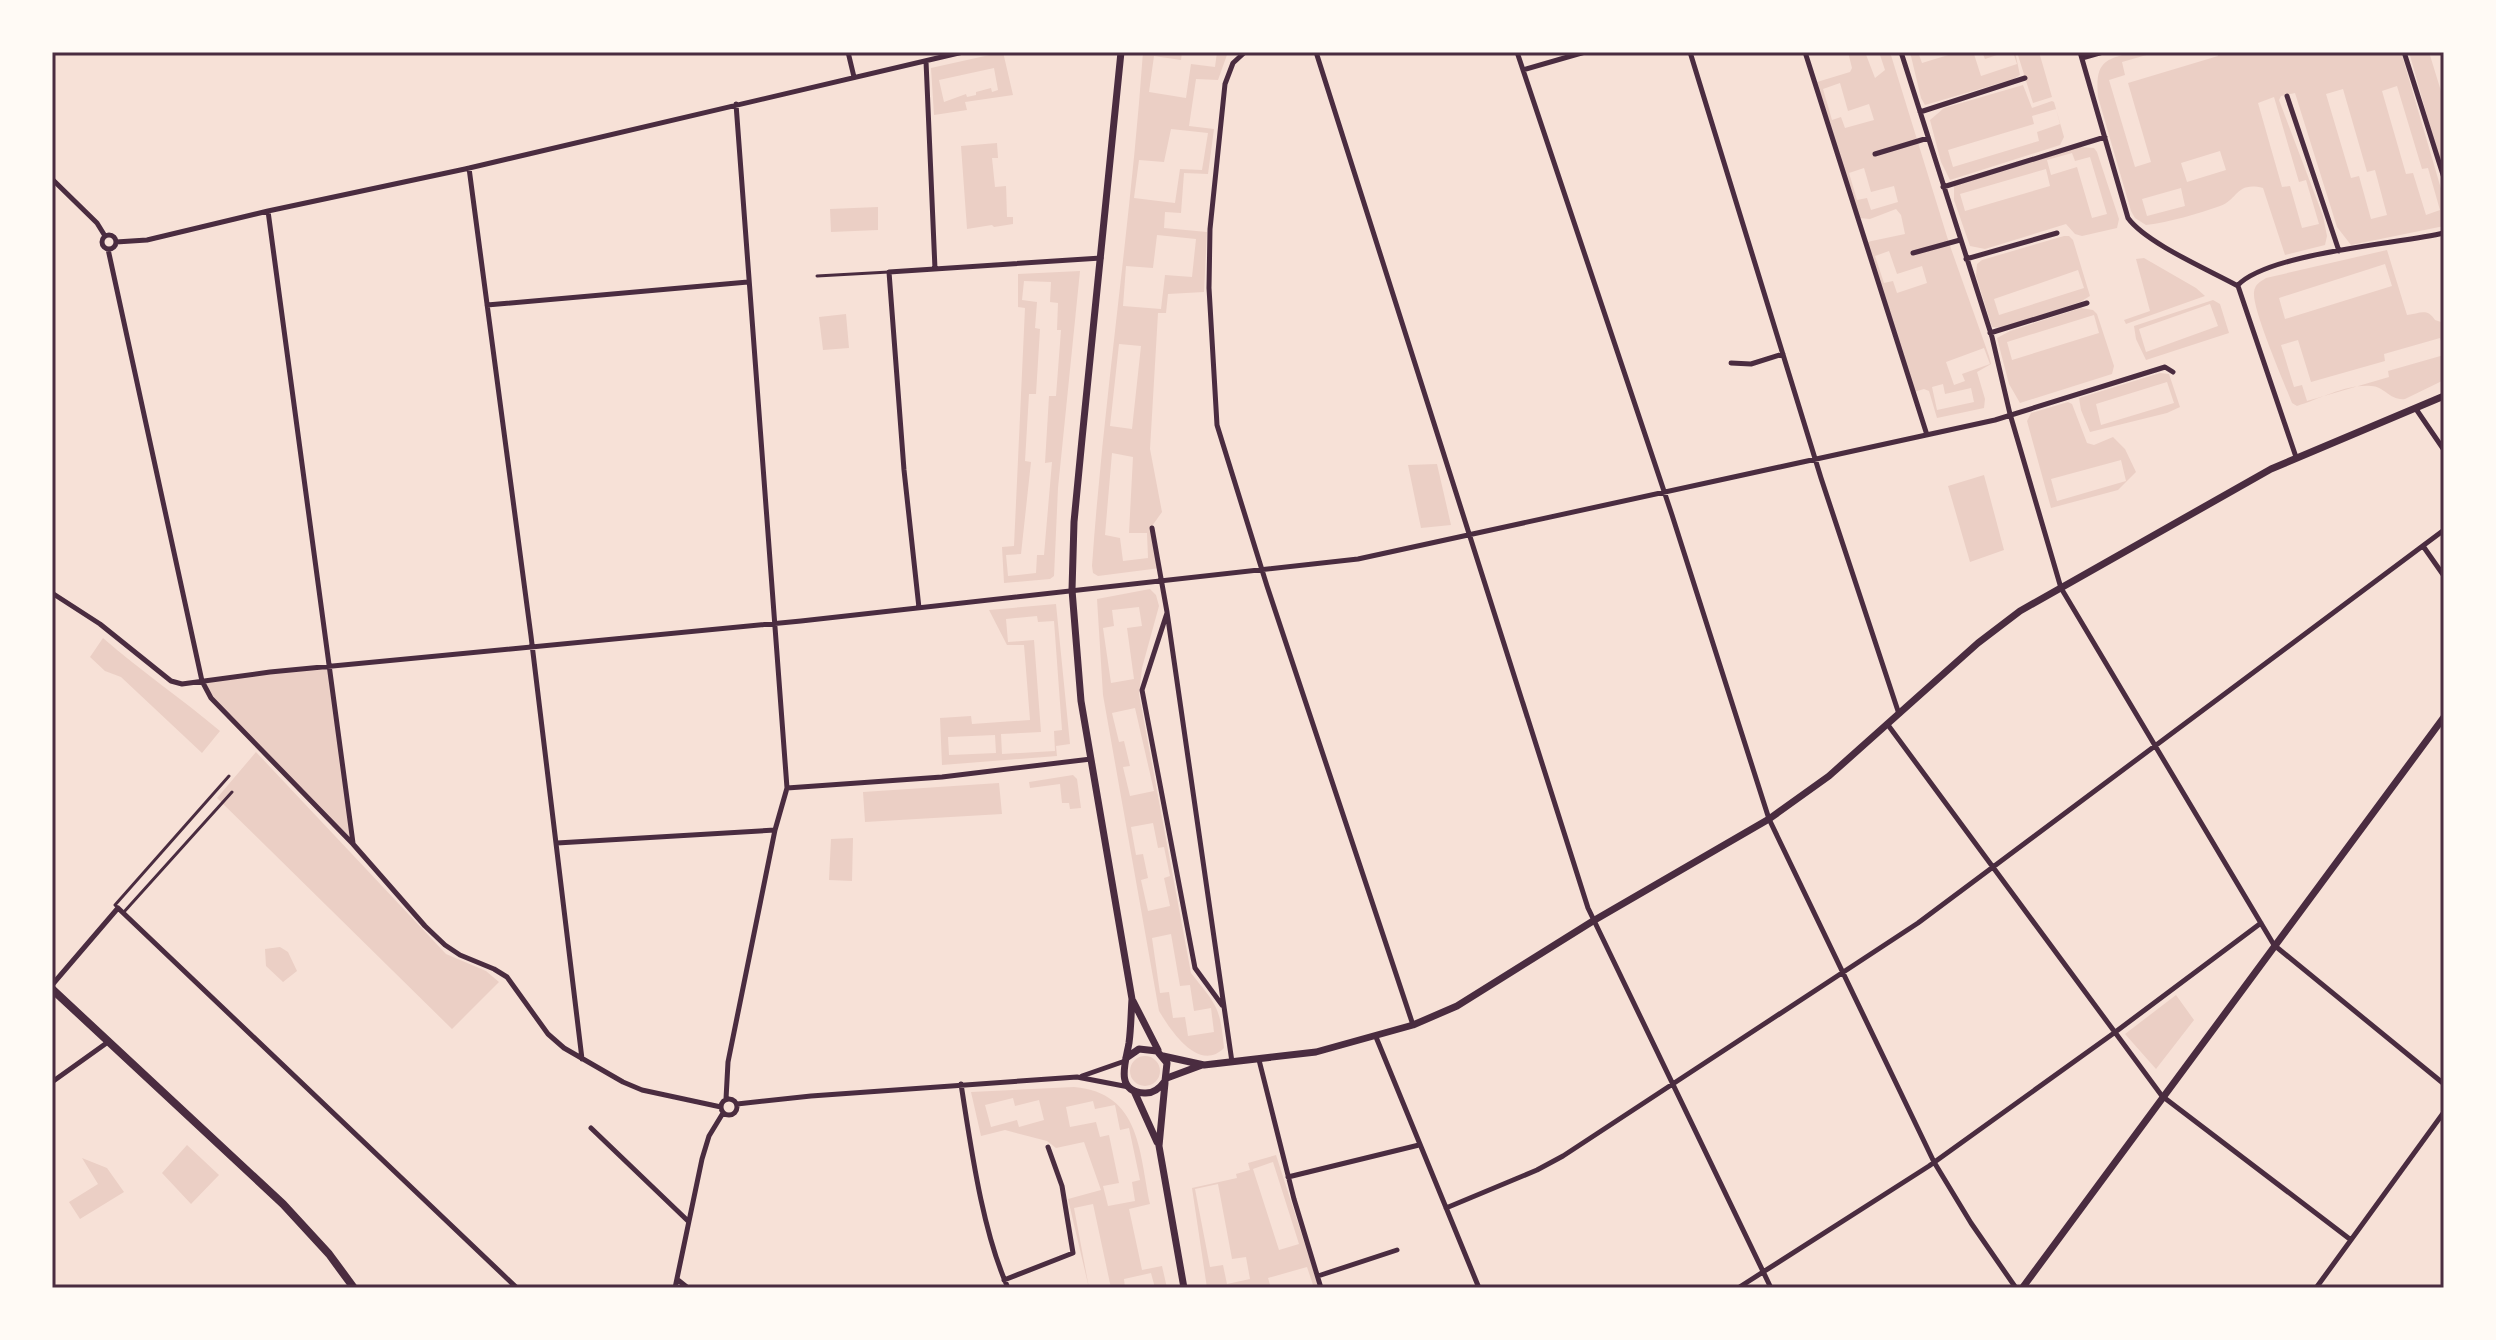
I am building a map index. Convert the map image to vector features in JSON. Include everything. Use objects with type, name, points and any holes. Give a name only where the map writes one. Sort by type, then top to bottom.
[{"type":"main road","points":[[1121,52],[1074,522],[1072,590],[1080,691],[1132,999],[1123,1074],[1159,1146],[1184,1288]]},
{"type":"main road","points":[[1132,1088],[1151,1093],[1166,1080],[1204,1065],[1316,1052],[1376,1037],[1413,1025],[1469,999],[1593,921],[1769,819],[1829,776],[1978,643],[2020,611],[2271,469],[2444,396]]},
{"type":"main road","points":[[2016,1288],[2024,1288],[2162,1096],[2444,717]]},
{"type":"main road","points":[[52,987],[283,1204],[329,1254],[354,1288]]},
{"type":"main road","points":[[1132,999],[1168,1066],[1159,1146]]},
{"type":"main road","points":[[1125,1060],[1135,1050],[1144,1048],[1204,1065]]},
{"type":"street","points":[[848,52],[854,77]]},
{"type":"street","points":[[116,242],[147,240],[469,168],[963,52]]},
{"type":"street","points":[[1245,52],[1233,63],[1225,84],[1210,229],[1209,288],[1217,425],[1413,1025]]},
{"type":"street","points":[[1316,52],[1593,921],[1771,1288]]},
{"type":"street","points":[[1517,52],[1769,819],[1934,1162],[2016,1288]]},
{"type":"street","points":[[1523,70],[1585,52]]},
{"type":"street","points":[[1690,52],[1815,459],[1899,714]]},
{"type":"street","points":[[1805,52],[1927,435]]},
{"type":"street","points":[[1901,52],[1990,333],[2010,414],[2061,588],[2274,945],[2444,1084]]},
{"type":"street","points":[[2103,52],[2081,55],[2123,207],[2133,226],[2238,286],[2296,457]]},
{"type":"street","points":[[2404,52],[2444,178]]},
{"type":"street","points":[[926,61],[935,269]]},
{"type":"street","points":[[1920,112],[2025,78]]},
{"type":"street","points":[[2287,96],[2339,251]]},
{"type":"street","points":[[675,1288],[703,1154],[726,1099],[728,1062],[775,830],[787,788],[736,104]]},
{"type":"street","points":[[1943,187],[2105,137]]},
{"type":"street","points":[[1875,154],[1928,138]]},
{"type":"street","points":[[469,168],[533,646],[582,1060]]},
{"type":"street","points":[[52,179],[97,223],[105,236]]},
{"type":"street","points":[[268,211],[353,844]]},
{"type":"street","points":[[1966,259],[2057,233]]},
{"type":"street","points":[[2238,286],[2261,268],[2444,233]]},
{"type":"street","points":[[105,236],[111,235],[116,242]]},
{"type":"street","points":[[105,236],[102,244],[108,249],[202,681],[220,710],[353,844],[445,945],[507,977],[548,1034],[582,1060],[642,1090],[733,1114],[737,1104]]},
{"type":"street","points":[[1913,253],[1960,240]]},
{"type":"street","points":[[108,249],[113,248],[116,242]]},
{"type":"street","points":[[919,608],[904,470],[889,272],[1101,258]]},
{"type":"street","points":[[487,305],[748,282]]},
{"type":"street","points":[[1990,333],[2087,303]]},
{"type":"street","points":[[1731,363],[1751,364],[1783,354]]},
{"type":"street","points":[[52,593],[100,624],[171,681],[182,684],[533,646],[776,624],[1358,559],[1927,435],[2010,414],[2165,367],[2173,372]]},
{"type":"street","points":[[2415,408],[2444,450]]},
{"type":"street","points":[[1152,528],[1167,612],[1232,1063]]},
{"type":"street","points":[[1446,1208],[1563,1156],[1918,923],[2444,530]]},
{"type":"street","points":[[2423,546],[2444,576]]},
{"type":"street","points":[[1167,612],[1142,690],[1195,968],[1222,1006]]},
{"type":"street","points":[[1888,725],[2162,1096],[2351,1240]]},
{"type":"street","points":[[787,788],[942,777],[1091,759]]},
{"type":"street","points":[[557,843],[775,830]]},
{"type":"street","points":[[52,987],[121,910],[517,1288]]},
{"type":"street","points":[[1738,1288],[1934,1162],[2261,923]]},
{"type":"street","points":[[1376,1037],[1479,1288]]},
{"type":"street","points":[[52,1082],[108,1042]]},
{"type":"street","points":[[1077,1077],[1125,1060]]},
{"type":"street","points":[[1259,1060],[1288,1177],[1321,1288]]},
{"type":"street","points":[[726,1099],[737,1104],[768,1099],[1077,1077],[1132,1088]]},
{"type":"street","points":[[961,1084],[985,1212],[1008,1288]]},
{"type":"street","points":[[2316,1288],[2444,1112]]},
{"type":"street","points":[[591,1128],[689,1222]]},
{"type":"street","points":[[1288,1177],[1419,1145]]},
{"type":"street","points":[[1004,1280],[1073,1253],[1062,1186],[1048,1147]]},
{"type":"street","points":[[1318,1276],[1397,1250]]},
{"type":"street","points":[[678,1280],[688,1288]]},
{"type":"lane","points":[[817,276],[889,272]]},
{"type":"lane","points":[[229,776],[115,905],[121,910],[232,792]]},
{"type":"shaded area","points":[[1003,52],[1013,95],[965,102],[967,110],[934,115],[931,68]],"holes":[[[994,68],[998,90],[992,92],[991,88],[976,92],[976,95],[967,97],[966,94],[944,102],[939,80]]]},
{"type":"shaded area","points":[[1143,52],[1182,52],[1181,60],[1154,56],[1149,92],[1186,98],[1191,64],[1215,67],[1217,52],[1228,52],[1218,80],[1196,79],[1189,126],[1214,129],[1208,174],[1184,173],[1181,213],[1165,212],[1164,228],[1207,232],[1204,292],[1168,294],[1166,313],[1158,313],[1150,449],[1162,512],[1152,526],[1160,568],[1098,576],[1093,573],[1092,566],[1097,502]],"holes":[[[1171,129],[1208,133],[1202,170],[1180,169],[1175,203],[1134,198],[1139,160],[1164,162]],[[1157,235],[1196,239],[1192,277],[1165,275],[1161,309],[1123,306],[1126,266],[1153,268]],[[1119,344],[1141,346],[1132,429],[1110,426]],[[1112,453],[1133,457],[1129,533],[1147,533],[1148,558],[1123,561],[1120,538],[1105,535]]]},
{"type":"shaded area","points":[[1848,52],[1865,52],[1875,78],[1885,70],[1879,52],[1890,52],[1949,243],[1989,356],[1991,364],[1977,372],[1985,399],[1984,408],[1937,418],[1929,391],[1914,392],[1867,242],[1905,234],[1901,215],[1896,209],[1870,219],[1859,218],[1817,82],[1850,72]],"holes":[[[1840,83],[1848,111],[1869,104],[1874,120],[1845,128],[1841,117],[1832,120],[1823,89]],[[1864,168],[1871,192],[1894,186],[1898,202],[1871,210],[1867,198],[1857,200],[1849,173]],[[1889,251],[1897,274],[1922,266],[1927,283],[1897,293],[1893,281],[1884,283],[1875,256]],[[1984,348],[1990,364],[1962,374],[1965,381],[1954,385],[1946,362]],[[1943,384],[1945,394],[1971,388],[1974,402],[1937,410],[1932,387]]]},
{"type":"shaded area","points":[[1910,52],[1918,52],[1922,63],[1958,52],[1982,52],[1974,54],[1981,76],[2017,64],[2015,52],[2020,75],[1925,105]]},
{"type":"shaded area","points":[[1982,52],[2006,52],[1985,59]]},
{"type":"shaded area","points":[[2017,52],[2039,52],[2052,97],[2033,103]]},
{"type":"shaded area","points":[[2157,52],[2122,62],[2125,75],[2109,80],[2135,167],[2151,162],[2128,83],[2218,56],[2218,52],[2401,52],[2444,199],[2444,226],[2351,245],[2337,227],[2295,93],[2281,96],[2279,100],[2323,216],[2327,236],[2325,245],[2285,255],[2263,188],[2247,187],[2220,206],[2146,225],[2131,211],[2098,97],[2100,69],[2109,60],[2124,55]],"holes":[[[2397,86],[2422,169],[2428,168],[2440,210],[2426,215],[2413,173],[2406,174],[2382,91]],[[2343,89],[2367,172],[2375,170],[2387,215],[2371,219],[2359,176],[2351,178],[2326,94]],[[2274,97],[2299,182],[2306,180],[2319,224],[2302,228],[2290,186],[2282,187],[2258,103]],[[2220,151],[2226,170],[2187,182],[2181,163]],[[2181,188],[2185,206],[2147,216],[2142,199]]]},
{"type":"shaded area","points":[[2409,52],[2429,52],[2444,101],[2444,176]]},
{"type":"shaded area","points":[[2023,85],[2032,108],[2054,102],[2056,109],[2064,137],[2060,145],[1950,180],[1941,162],[1930,120],[1944,108]],"holes":[[[2056,109],[2060,124],[2037,132],[2039,141],[1953,167],[1948,150],[2034,124],[2032,116]]]},
{"type":"shaded area","points":[[997,143],[998,158],[992,158],[995,187],[1006,186],[1007,217],[1013,217],[1013,224],[967,229],[961,146]]},
{"type":"shaded area","points":[[2080,147],[2094,148],[2119,219],[2117,228],[2082,236],[2075,234],[2066,224],[1985,249],[1970,246],[1954,200],[1954,186]],"holes":[[[2072,153],[2075,161],[2090,157],[2107,214],[2092,218],[2077,167],[2051,175],[2047,160]],[[2046,169],[2050,186],[1965,211],[1960,194]]]},
{"type":"shaded area","points":[[878,207],[878,230],[831,232],[830,209]]},
{"type":"shaded area","points":[[2069,236],[2073,240],[2090,296],[2002,328],[1992,327],[1976,276],[1977,264]],"holes":[[[2078,270],[2084,288],[1999,315],[1994,299]]]},
{"type":"shaded area","points":[[2387,250],[2407,315],[2426,312],[2444,323],[2444,350],[2440,338],[2384,354],[2385,361],[2311,382],[2298,340],[2281,345],[2294,387],[2302,385],[2307,401],[2324,396],[2297,406],[2292,403],[2258,314],[2255,287],[2266,278]],"holes":[[[2385,264],[2392,286],[2285,319],[2279,298]]]},
{"type":"shaded area","points":[[2144,258],[2205,296],[2126,324],[2124,320],[2150,311],[2136,259]]},
{"type":"shaded area","points":[[1080,271],[1058,488],[1054,576],[1050,579],[1004,583],[1002,547],[1014,546],[1025,308],[1018,307],[1018,274]],"holes":[[[1024,281],[1051,282],[1050,302],[1058,303],[1057,330],[1061,330],[1056,396],[1049,396],[1045,463],[1052,462],[1044,555],[1037,555],[1036,573],[1008,576],[1006,555],[1021,554],[1031,462],[1025,461],[1029,394],[1036,394],[1040,329],[1035,328],[1037,302],[1022,300]]]},
{"type":"shaded area","points":[[2213,300],[2220,304],[2229,333],[2146,360],[2136,339],[2134,326]],"holes":[[[2210,304],[2218,326],[2146,352],[2139,329]]]},
{"type":"shaded area","points":[[2081,308],[2093,310],[2114,366],[2112,374],[2020,403],[2009,384],[1997,338]],"holes":[[[2094,315],[2099,333],[2012,360],[2007,342]]]},
{"type":"shaded area","points":[[846,314],[849,348],[823,350],[819,317]]},
{"type":"shaded area","points":[[2444,355],[2444,380],[2405,399],[2395,398],[2376,387],[2355,387],[2389,377],[2388,371]]},
{"type":"shaded area","points":[[2160,373],[2169,374],[2180,407],[2090,432],[2079,398]],"holes":[[[2167,382],[2174,403],[2101,425],[2096,404]]]},
{"type":"shaded area","points":[[2068,402],[2072,404],[2087,443],[2094,445],[2113,437],[2125,449],[2136,472],[2118,490],[2051,508],[2027,421],[2031,413]],"holes":[[[2121,460],[2126,481],[2057,501],[2051,479]]]},
{"type":"shaded area","points":[[1437,464],[1451,525],[1421,528],[1408,465]]},
{"type":"shaded area","points":[[1984,475],[2004,550],[1970,562],[1948,486]]},
{"type":"shaded area","points":[[1150,589],[1156,595],[1159,606],[1142,668],[1139,694],[1191,973],[1212,1000],[1221,1023],[1224,1048],[1215,1054],[1205,1056],[1196,1053],[1178,1038],[1159,1011],[1103,695],[1097,599]],"holes":[[[1139,607],[1142,626],[1127,628],[1134,679],[1111,683],[1103,628],[1114,626],[1112,610]],[[1135,708],[1154,791],[1130,796],[1123,767],[1130,766],[1124,741],[1119,742],[1112,713]],[[1153,823],[1158,848],[1164,847],[1170,876],[1164,878],[1170,906],[1148,911],[1141,880],[1148,878],[1143,854],[1136,855],[1131,827]],[[1171,934],[1180,986],[1190,985],[1194,1011],[1211,1008],[1214,1032],[1188,1036],[1185,1017],[1173,1018],[1169,992],[1160,993],[1152,938]]]},
{"type":"shaded area","points":[[1056,604],[1070,744],[1056,746],[1057,756],[942,765],[940,718],[971,716],[972,724],[1030,720],[1024,645],[1007,645],[989,610]],"holes":[[[1037,616],[1038,622],[1054,621],[1062,730],[1054,731],[1055,751],[1002,754],[1001,734],[1041,732],[1034,640],[1008,642],[1006,619]],[[995,735],[996,753],[949,755],[948,737]]]},
{"type":"shaded area","points":[[103,638],[220,731],[202,753],[121,677],[105,671],[90,657]]},
{"type":"shaded area","points":[[331,667],[353,844],[220,710],[202,681]]},
{"type":"shaded area","points":[[256,752],[446,954],[486,971],[499,982],[452,1029],[217,798]]},
{"type":"shaded area","points":[[1073,775],[1077,779],[1081,808],[1070,809],[1069,803],[1062,803],[1060,784],[1030,788],[1029,782]]},
{"type":"shaded area","points":[[999,783],[1002,814],[865,822],[863,792]]},
{"type":"shaded area","points":[[853,838],[852,881],[829,880],[831,839]]},
{"type":"shaded area","points":[[280,947],[288,952],[297,971],[283,982],[266,966],[265,949]]},
{"type":"shaded area","points":[[2176,995],[2194,1020],[2156,1069],[2125,1034]]},
{"type":"shaded area","points":[[1145,1056],[1155,1061],[1160,1071],[1155,1081],[1145,1086],[1135,1081],[1130,1071],[1135,1061]]},
{"type":"shaded area","points":[[1074,1087],[1113,1100],[1133,1128],[1150,1204],[1129,1209],[1142,1270],[1162,1266],[1167,1288],[1155,1288],[1151,1273],[1124,1279],[1125,1288],[1111,1288],[1093,1204],[1074,1208],[1089,1288],[1068,1199],[1101,1190],[1084,1142],[1056,1148],[1047,1141],[1005,1130],[981,1136],[971,1092]],"holes":[[[1013,1098],[1015,1106],[1039,1100],[1044,1120],[1019,1127],[1017,1120],[991,1127],[985,1105]],[[1093,1101],[1095,1109],[1115,1105],[1120,1130],[1129,1128],[1140,1180],[1132,1182],[1135,1201],[1108,1206],[1103,1186],[1119,1183],[1109,1135],[1100,1137],[1096,1122],[1070,1127],[1066,1107]]]},
{"type":"shaded area","points":[[187,1145],[219,1175],[191,1204],[162,1173]]},
{"type":"shaded area","points":[[1276,1155],[1319,1288],[1314,1288],[1307,1267],[1268,1278],[1271,1288],[1207,1288],[1192,1188],[1237,1178],[1236,1174],[1250,1170],[1248,1163]],"holes":[[[1273,1162],[1299,1244],[1279,1250],[1253,1169]],[[1218,1184],[1232,1259],[1246,1257],[1250,1279],[1227,1284],[1223,1265],[1210,1267],[1195,1189]]]},
{"type":"shaded area","points":[[82,1158],[107,1168],[124,1192],[80,1219],[69,1202],[98,1184]]}]
